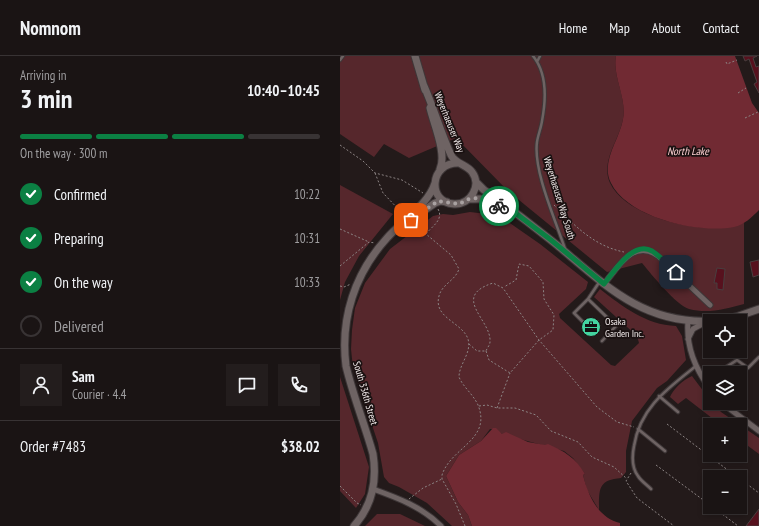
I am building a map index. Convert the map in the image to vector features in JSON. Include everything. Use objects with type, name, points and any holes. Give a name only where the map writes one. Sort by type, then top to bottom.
[{"type":"street","name":"Weyerhaeuser Way","points":[[415,56],[442,154],[442,165],[439,171]]},
{"type":"street","name":"Weyerhaeuser Way","points":[[424,86],[451,154],[459,163]]},
{"type":"street","points":[[469,199],[476,188],[473,172],[459,163],[448,164],[439,171],[435,183],[438,194],[447,202],[459,204],[469,199],[481,198],[514,212]]},
{"type":"street","points":[[476,182],[484,190],[514,212]]},
{"type":"street","name":"South 336th Street","points":[[354,526],[367,508],[375,478],[373,454],[355,397],[345,356],[345,320],[349,302],[356,281],[370,258],[428,198],[435,183]]},
{"type":"street","name":"South 336th Street","points":[[382,244],[431,205],[438,201],[447,202]]},
{"type":"street","name":"Weyerhaeuser Way South","points":[[514,212],[567,253],[602,283],[629,302],[658,315],[688,321],[703,321]]},
{"type":"street","points":[[602,283],[631,254],[645,249],[651,250],[710,305]]},
{"type":"street","name":"Weyerhaeuser Way South","points":[[744,314],[759,308]]},
{"type":"street","points":[[688,321],[688,340],[696,366],[703,378]]},
{"type":"street","points":[[688,340],[693,328],[703,324]]},
{"type":"street","points":[[731,410],[759,431]]},
{"type":"street","points":[[373,489],[405,501],[425,512],[441,526]]},
{"type":"lane","points":[[340,60],[343,56]]},
{"type":"lane","name":"Weyerhaeuser Way South","points":[[533,56],[542,74],[545,93],[536,155],[541,178],[567,253]]},
{"type":"lane","points":[[537,63],[540,56]]},
{"type":"lane","points":[[583,322],[574,312],[602,283]]},
{"type":"lane","points":[[588,299],[616,326],[602,341]]},
{"type":"lane","points":[[747,367],[748,368],[759,357]]},
{"type":"lane","points":[[727,366],[737,360],[745,366]]},
{"type":"lane","points":[[651,489],[635,471],[632,452],[642,418],[659,396],[696,366]]},
{"type":"lane","points":[[659,396],[678,412]]},
{"type":"lane","points":[[638,429],[665,451]]},
{"type":"path","points":[[726,62],[727,64],[737,60]]},
{"type":"path","points":[[738,93],[746,88]]},
{"type":"path","points":[[745,118],[758,112]]},
{"type":"path","points":[[340,145],[363,161],[375,173],[383,193],[396,204],[403,215]]},
{"type":"path","points":[[375,173],[402,180],[417,188],[425,195]]},
{"type":"path","points":[[549,200],[583,234],[609,249],[631,254]]},
{"type":"path","points":[[426,234],[439,220],[440,212],[438,208]]},
{"type":"path","points":[[412,226],[426,234],[451,255],[458,269],[457,276],[442,290],[439,296],[439,307],[440,312],[464,333],[468,344],[468,352],[460,368],[459,377],[470,391],[478,406],[482,418],[479,431],[472,441],[452,459],[443,473],[442,479],[456,504],[465,526]]},
{"type":"path","points":[[340,229],[370,242],[382,244]]},
{"type":"path","points":[[340,266],[370,242]]},
{"type":"path","points":[[497,408],[510,373],[538,340],[553,330],[554,315],[544,299],[543,282],[529,266],[519,264],[516,280],[503,288]]},
{"type":"path","points":[[340,286],[344,287],[356,281]]},
{"type":"path","points":[[510,373],[489,360],[486,351],[490,343],[489,333],[475,308],[474,298],[481,287],[493,283],[503,288],[538,340],[597,407],[617,422],[638,429]]},
{"type":"path","points":[[468,344],[478,351],[486,351]]},
{"type":"path","points":[[478,406],[487,404],[497,408],[515,408],[536,415],[551,431],[578,442],[592,457],[614,467],[627,479],[627,484],[637,498],[674,526]]},
{"type":"path","points":[[667,424],[728,470]]},
{"type":"path","points":[[656,465],[703,500]]},
{"type":"path","points":[[627,479],[635,471]]},
{"type":"path","points":[[405,501],[423,488],[442,479]]},
{"type":"path","points":[[747,484],[759,493]]},
{"type":"path","points":[[340,486],[357,503],[367,508]]},
{"type":"path","points":[[722,514],[738,526]]},
{"type":"shaded area","points":[[340,56],[616,56],[616,71],[624,111],[621,127],[607,167],[610,183],[619,196],[633,207],[671,222],[711,228],[729,226],[744,222],[744,304],[710,311],[689,309],[684,307],[671,296],[642,263],[607,272],[508,191],[456,138],[409,158],[384,144],[374,157],[340,134]]},
{"type":"shaded area","points":[[340,185],[393,214],[359,256],[345,282],[340,300]]},
{"type":"shaded area","points":[[470,212],[487,214],[507,221],[540,244],[588,282],[586,289],[559,314],[560,318],[611,365],[615,366],[639,343],[637,336],[594,297],[600,289],[635,314],[665,325],[676,326],[682,336],[686,360],[667,381],[657,388],[632,421],[626,451],[626,472],[621,478],[608,481],[601,487],[599,496],[599,510],[587,490],[583,475],[585,474],[573,458],[564,451],[502,434],[494,429],[490,429],[481,441],[459,455],[446,476],[458,502],[468,515],[472,526],[452,526],[427,503],[389,483],[384,477],[378,443],[353,368],[351,349],[355,308],[365,283],[390,249],[433,216]]},
{"type":"shaded area","points":[[692,376],[703,391],[703,410],[719,410],[730,418],[712,418],[686,398],[678,404],[670,397],[673,391]]},
{"type":"shaded area","points":[[340,377],[369,467],[365,494],[356,508],[340,491]]},
{"type":"shaded area","points":[[747,430],[759,438],[759,454],[747,445]]},
{"type":"shaded area","points":[[377,514],[400,514],[425,526],[365,526]]},
{"type":"water","name":"North Lake","points":[[616,56],[735,56],[752,103],[759,113],[759,210],[751,218],[734,227],[719,229],[684,225],[666,221],[648,214],[632,206],[620,195],[611,183],[608,175],[609,159],[621,127],[624,111],[616,71]]},
{"type":"water","points":[[493,428],[496,428],[502,434],[506,432],[528,442],[545,445],[548,444],[574,459],[585,474],[583,475],[585,483],[595,505],[606,516],[620,523],[620,526],[472,526],[468,515],[458,502],[446,476],[459,455],[481,441]]},
{"type":"building","points":[[743,56],[757,56],[753,58],[756,67],[759,66],[759,93],[754,84],[757,82],[749,59],[745,61]]},
{"type":"building","points":[[759,260],[759,275],[753,277],[750,262]]},
{"type":"building","points":[[717,268],[725,269],[723,290],[717,289],[717,283],[714,283]]},
{"type":"building","name":"Osaka Garden Inc.","points":[[592,317],[601,326],[590,337],[581,328]]},
{"type":"building","points":[[759,509],[759,526],[746,526]]},
{"type":"way so far","points":[[411,220],[438,201],[459,204],[469,199],[481,198],[499,206]]},
{"type":"place","name":"Osaka Garden Inc.","points":[[591,327]]},
{"type":"route","points":[[499,206],[514,212],[551,240],[604,284],[624,261],[638,250],[651,250],[676,272]]}]
